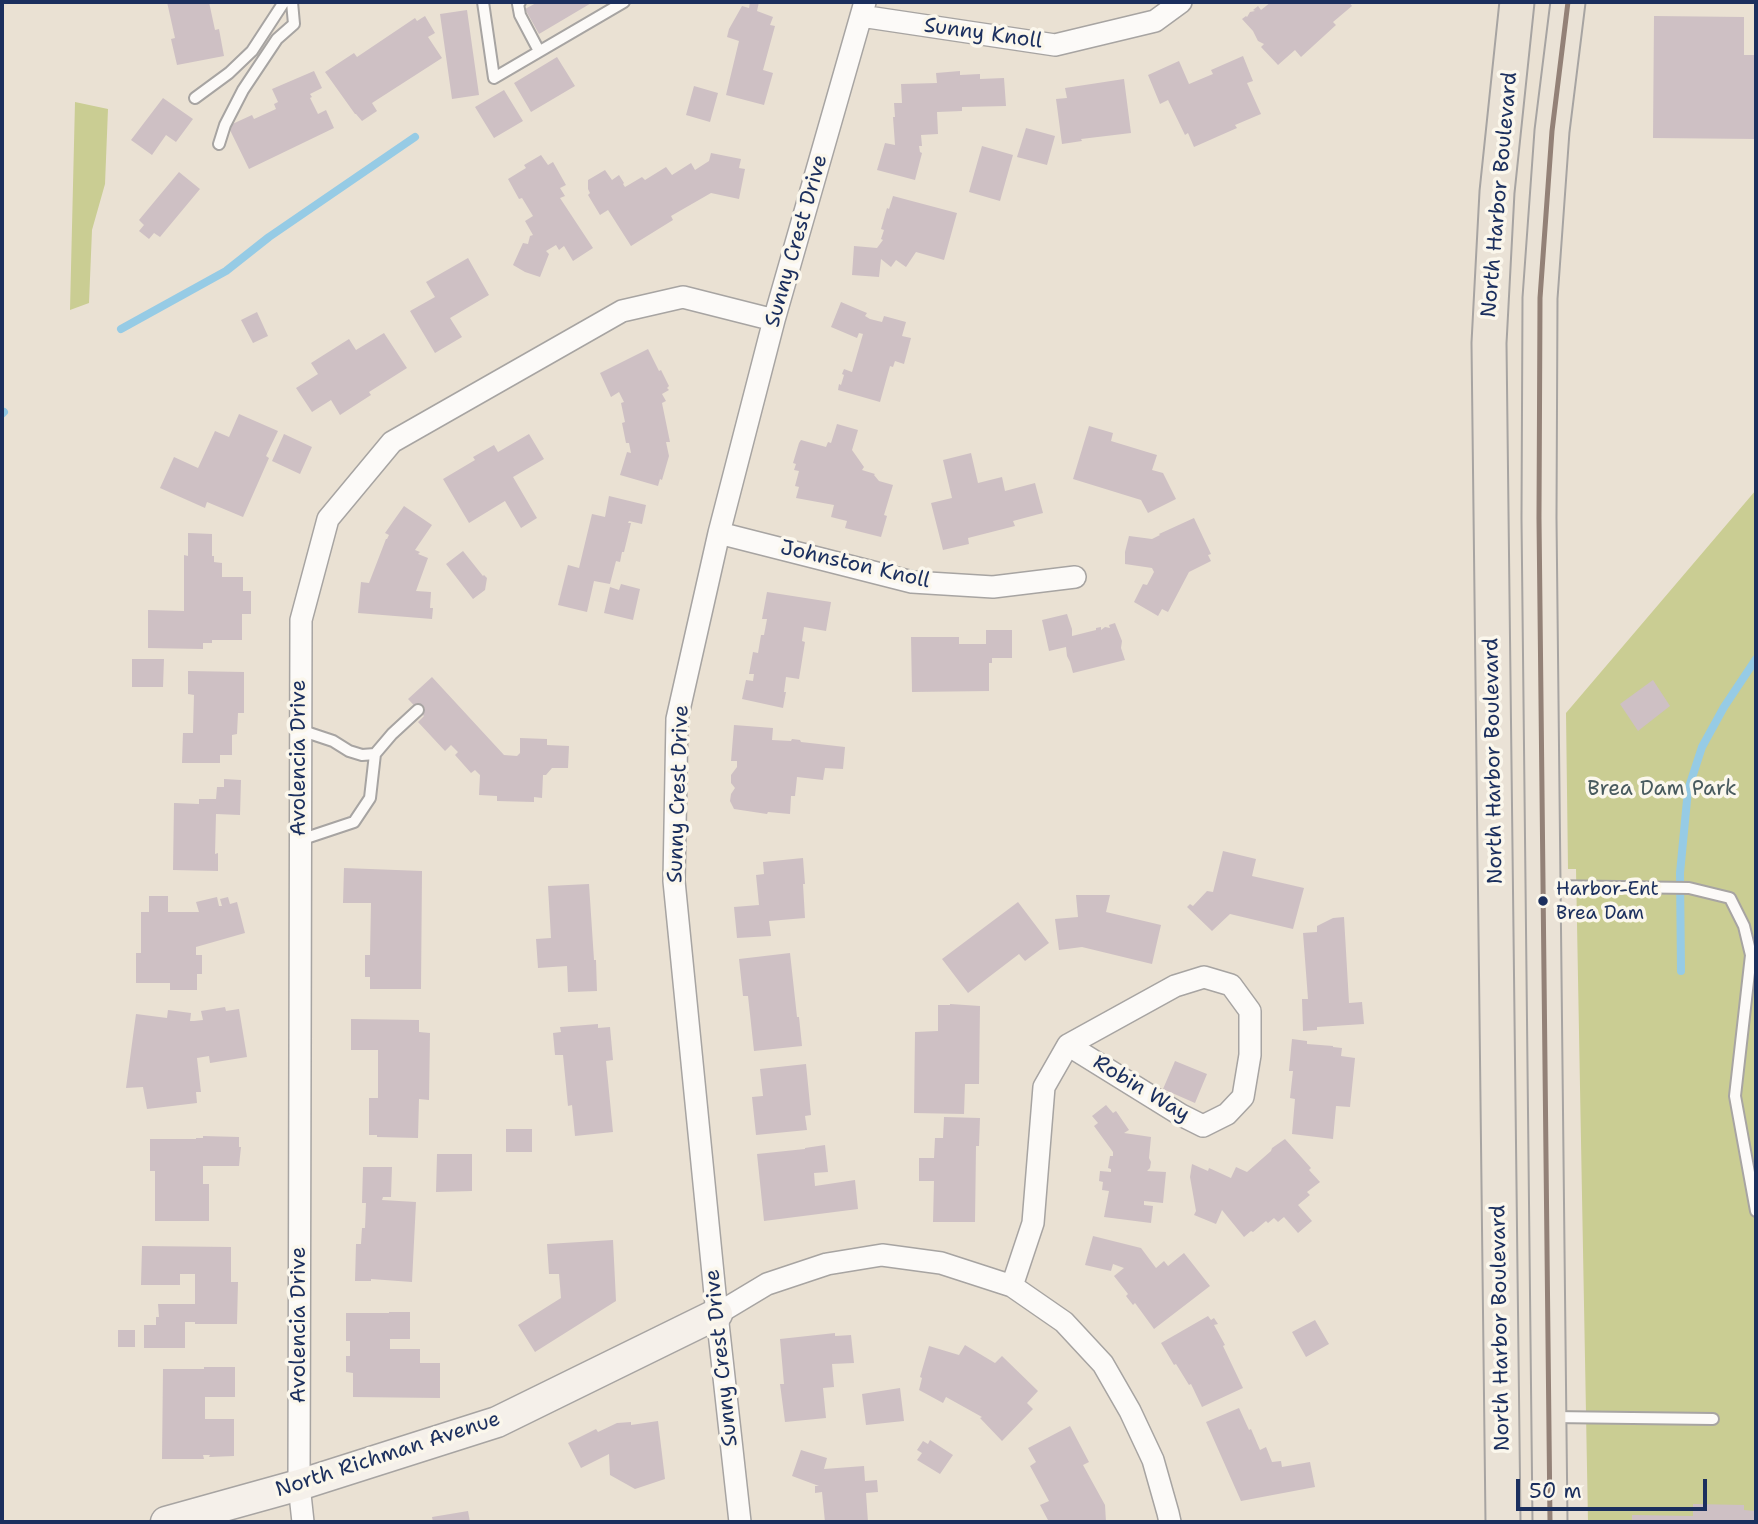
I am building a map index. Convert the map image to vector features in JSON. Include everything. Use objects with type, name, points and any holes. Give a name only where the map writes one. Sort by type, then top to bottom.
[{"type":"main road","name":"North Harbor Boulevard","points":[[1503,1522],[1489,343],[1497,192],[1517,2]]},
{"type":"main road","points":[[1550,1522],[1539,298],[1552,131],[1567,2]]},
{"type":"street","name":"Sunny Knoll","points":[[863,9],[1055,45],[1155,21],[1181,2]]},
{"type":"street","name":"Sunny Crest Drive","points":[[740,1522],[674,881],[677,719],[719,533],[774,320],[863,9]]},
{"type":"street","name":"Avolencia Drive","points":[[303,1522],[299,1485],[300,620],[328,519],[392,442],[622,311],[683,297],[774,320]]},
{"type":"street","name":"Johnston Knoll","points":[[719,533],[912,582],[993,587],[1075,577]]},
{"type":"street","name":"Robin Way","points":[[1012,1286],[1033,1223],[1044,1087],[1068,1045],[1175,986],[1204,977],[1231,985],[1250,1011],[1250,1055],[1243,1097],[1227,1114],[1203,1126],[1068,1045]]},
{"type":"street","points":[[717,1314],[767,1284],[827,1264],[882,1255],[941,1264],[1012,1286],[1064,1322],[1103,1364],[1130,1411],[1153,1460],[1170,1522]]},
{"type":"street","name":"North Richman Avenue","points":[[166,1522],[299,1485],[497,1422],[717,1314]]},
{"type":"lane","points":[[195,98],[229,73],[252,51],[284,2]]},
{"type":"lane","points":[[219,144],[225,125],[243,90],[277,39],[294,24],[292,2]]},
{"type":"lane","points":[[482,2],[494,78],[624,2]]},
{"type":"lane","points":[[520,2],[520,15],[539,51]]},
{"type":"lane","points":[[300,840],[354,822],[370,798],[375,754],[418,710]]},
{"type":"lane","points":[[300,730],[333,741],[349,751],[362,755],[375,754]]},
{"type":"lane","points":[[1544,886],[1689,888],[1730,898],[1744,926],[1751,955],[1735,1096],[1756,1212]]},
{"type":"lane","points":[[1549,1417],[1713,1419]]},
{"type":"green space","points":[[75,102],[108,109],[105,184],[92,230],[89,303],[70,310]]},
{"type":"green space","name":"Brea Dam Park","points":[[1756,490],[1756,1522],[1588,1522],[1576,869],[1568,869],[1566,713]]},
{"type":"building","points":[[167,2],[209,2],[215,30],[219,29],[224,56],[177,65],[171,39],[175,38]]},
{"type":"building","points":[[538,2],[593,2],[539,34],[525,9]]},
{"type":"building","points":[[750,2],[759,2],[757,11],[773,17],[770,25],[775,26],[763,70],[773,73],[764,105],[726,95],[739,41],[727,37],[729,29],[742,6],[749,8]]},
{"type":"building","points":[[1271,2],[1349,2],[1352,6],[1333,22],[1336,25],[1301,57],[1295,50],[1278,65],[1261,47],[1264,44],[1258,41],[1242,19],[1258,6],[1261,10]]},
{"type":"building","points":[[467,10],[479,95],[452,99],[440,14]]},
{"type":"building","points":[[425,16],[435,33],[428,37],[442,58],[372,103],[377,111],[362,121],[325,72],[354,53],[357,57],[415,18],[417,21]]},
{"type":"building","points":[[1654,16],[1744,17],[1744,55],[1756,55],[1756,139],[1653,138]]},
{"type":"building","points":[[1243,56],[1253,81],[1247,83],[1261,114],[1194,147],[1168,100],[1160,104],[1148,75],[1179,61],[1189,84],[1213,74],[1211,70]]},
{"type":"building","points":[[557,57],[575,86],[531,112],[514,83]]},
{"type":"building","points":[[314,71],[322,88],[310,94],[310,98],[318,114],[326,110],[334,128],[249,169],[228,126],[252,115],[254,119],[276,109],[274,104],[278,102],[272,89]]},
{"type":"building","points":[[960,71],[960,75],[980,74],[980,79],[1004,78],[1006,106],[962,107],[962,111],[937,112],[938,134],[921,135],[922,146],[919,146],[922,153],[915,180],[877,170],[885,143],[895,145],[894,103],[902,103],[901,84],[937,83],[936,73]]},
{"type":"building","points":[[1124,79],[1131,133],[1062,144],[1056,99],[1067,98],[1065,88]]},
{"type":"building","points":[[694,86],[718,93],[710,122],[686,115]]},
{"type":"building","points":[[504,90],[523,121],[494,138],[475,107]]},
{"type":"building","points":[[163,98],[193,119],[176,142],[166,135],[152,155],[131,140]]},
{"type":"building","points":[[1026,128],[1055,136],[1047,165],[1017,157]]},
{"type":"building","points":[[982,146],[1013,155],[1000,201],[969,192]]},
{"type":"building","points":[[711,153],[741,159],[739,168],[745,169],[739,199],[711,193],[671,216],[673,220],[631,246],[608,210],[600,215],[588,195],[588,180],[605,170],[612,180],[619,175],[625,187],[642,177],[645,180],[666,167],[672,175],[691,163],[695,170],[709,161]]},
{"type":"building","points":[[541,155],[548,165],[553,162],[566,185],[560,188],[565,196],[560,198],[593,248],[573,261],[564,246],[559,250],[556,245],[546,251],[549,254],[540,277],[513,265],[523,243],[528,244],[530,236],[533,235],[525,221],[533,216],[508,179]]},
{"type":"building","points":[[179,172],[200,189],[160,237],[154,233],[149,239],[139,231],[144,225],[139,220]]},
{"type":"building","points":[[893,196],[957,213],[944,260],[916,252],[906,267],[896,260],[891,267],[881,259],[879,277],[852,275],[854,246],[877,248],[883,240],[884,230],[881,229]]},
{"type":"building","points":[[468,258],[489,295],[450,318],[462,337],[435,353],[410,311],[435,297],[426,282]]},
{"type":"building","points":[[841,302],[867,313],[865,316],[870,319],[882,322],[884,316],[906,322],[902,336],[911,338],[904,364],[895,361],[893,367],[890,366],[880,402],[838,390],[844,369],[852,372],[863,334],[859,333],[857,338],[831,327]]},
{"type":"building","points":[[257,312],[268,336],[253,343],[241,320]]},
{"type":"building","points":[[384,333],[407,368],[369,392],[371,395],[340,415],[331,400],[312,412],[296,388],[318,374],[311,363],[349,339],[356,350]]},
{"type":"building","points":[[648,349],[669,386],[669,390],[662,394],[666,401],[662,403],[670,442],[666,442],[669,456],[658,486],[620,475],[627,452],[631,453],[622,423],[625,422],[621,403],[624,402],[619,392],[611,397],[600,373]]},
{"type":"building","points":[[239,414],[278,431],[243,517],[207,502],[205,508],[160,488],[174,457],[198,468],[215,431],[229,437]]},
{"type":"building","points":[[837,424],[858,430],[852,450],[864,467],[862,470],[875,474],[879,481],[893,485],[881,537],[845,528],[847,521],[831,517],[834,505],[796,498],[799,487],[795,486],[799,471],[794,470],[796,464],[793,463],[799,443],[801,440],[826,447],[828,442],[831,443]]},
{"type":"building","points":[[1089,426],[1113,433],[1111,441],[1157,455],[1152,470],[1163,473],[1176,499],[1148,513],[1141,500],[1073,479]]},
{"type":"building","points":[[284,434],[312,447],[300,474],[272,461]]},
{"type":"building","points":[[529,434],[544,459],[513,477],[537,518],[521,528],[505,501],[469,523],[443,479],[494,445],[498,452]]},
{"type":"building","points":[[971,453],[978,483],[1002,477],[1005,491],[1035,483],[1043,513],[1013,521],[1015,526],[968,538],[969,544],[943,550],[931,503],[952,498],[943,460]]},
{"type":"building","points":[[609,496],[646,505],[642,524],[629,521],[628,523],[631,523],[624,552],[620,562],[616,561],[610,584],[594,581],[587,612],[558,605],[568,565],[579,568],[592,514],[605,517]]},
{"type":"building","points":[[404,506],[432,525],[415,550],[428,558],[416,591],[431,592],[432,619],[358,613],[361,582],[369,583],[389,535],[385,533]]},
{"type":"building","points":[[1194,518],[1211,554],[1208,555],[1211,561],[1189,572],[1168,612],[1162,609],[1158,616],[1134,602],[1143,584],[1147,585],[1154,572],[1152,568],[1125,564],[1129,536],[1152,539]]},
{"type":"building","points":[[188,533],[212,534],[212,556],[214,562],[222,563],[222,577],[243,577],[243,591],[251,591],[251,614],[242,614],[242,640],[212,640],[212,643],[203,643],[203,649],[148,648],[148,610],[184,611],[184,555],[188,556]]},
{"type":"building","points":[[463,551],[487,578],[485,590],[473,599],[446,564]]},
{"type":"building","points":[[621,584],[640,589],[633,620],[604,613],[610,587],[619,590]]},
{"type":"building","points":[[767,592],[831,602],[826,631],[804,627],[802,641],[805,642],[799,679],[786,677],[783,708],[742,699],[746,680],[753,681],[754,674],[749,674],[753,652],[758,653],[761,635],[764,635],[767,619],[762,619]]},
{"type":"building","points":[[1067,614],[1072,636],[1096,628],[1110,628],[1109,625],[1115,623],[1125,660],[1073,673],[1066,647],[1049,651],[1042,620]]},
{"type":"building","points":[[986,630],[1012,630],[1012,658],[992,658],[992,663],[989,663],[989,691],[912,692],[911,637],[959,637],[959,644],[986,644]]},
{"type":"building","points":[[132,659],[164,659],[163,687],[132,687]]},
{"type":"building","points":[[188,671],[244,672],[244,713],[238,713],[237,734],[232,735],[232,755],[220,755],[220,763],[182,763],[183,733],[193,733],[194,695],[188,694]]},
{"type":"building","points":[[432,677],[504,755],[517,756],[520,753],[520,738],[547,739],[547,745],[569,746],[568,768],[552,768],[543,775],[542,798],[534,797],[534,802],[497,801],[497,796],[479,795],[480,775],[475,770],[471,773],[455,755],[458,752],[451,745],[445,751],[418,722],[424,716],[408,699]]},
{"type":"building","points":[[1653,680],[1670,706],[1638,731],[1620,704]]},
{"type":"building","points":[[734,725],[773,728],[772,740],[792,739],[845,747],[843,769],[825,768],[823,780],[797,777],[795,796],[791,796],[790,814],[734,809],[730,801],[735,788],[731,783],[731,775],[737,767],[737,761],[731,761]]},
{"type":"building","points":[[224,779],[241,780],[240,815],[216,814],[215,854],[218,853],[218,871],[173,870],[174,803],[199,804],[199,799],[216,799],[217,787],[224,787]]},
{"type":"building","points":[[1223,851],[1256,859],[1252,876],[1304,888],[1293,929],[1230,914],[1212,931],[1187,907],[1190,904],[1193,906],[1207,891],[1213,892]]},
{"type":"building","points":[[803,858],[805,918],[769,921],[771,936],[737,938],[734,907],[759,905],[756,875],[764,874],[763,862]]},
{"type":"building","points":[[344,868],[422,871],[421,989],[370,989],[370,977],[365,977],[365,955],[370,955],[371,903],[343,903]]},
{"type":"building","points":[[589,884],[597,991],[568,992],[567,966],[538,968],[536,939],[551,938],[548,886]]},
{"type":"building","points":[[1076,895],[1110,895],[1106,912],[1161,925],[1152,964],[1082,947],[1059,950],[1055,919],[1078,917]]},
{"type":"building","points":[[149,896],[168,896],[168,912],[199,912],[196,902],[217,897],[219,906],[222,906],[220,899],[228,897],[230,904],[237,902],[245,933],[196,947],[196,955],[202,955],[202,974],[197,974],[197,990],[170,990],[170,983],[136,983],[136,953],[141,953],[141,912],[149,912]]},
{"type":"building","points":[[1018,902],[1049,943],[1025,961],[1019,954],[968,993],[942,959]]},
{"type":"building","points":[[1344,917],[1349,1003],[1362,1002],[1364,1024],[1317,1027],[1317,1030],[1303,1031],[1302,999],[1308,999],[1303,933],[1317,932],[1317,926],[1333,918]]},
{"type":"building","points":[[790,953],[802,1046],[754,1051],[748,996],[743,996],[739,959]]},
{"type":"building","points":[[938,1005],[980,1006],[979,1084],[965,1084],[964,1114],[914,1113],[915,1032],[938,1031]]},
{"type":"building","points":[[225,1007],[226,1011],[239,1009],[247,1057],[210,1063],[209,1056],[197,1058],[201,1092],[196,1092],[197,1103],[147,1109],[143,1087],[126,1088],[136,1014],[167,1018],[168,1010],[191,1013],[190,1021],[194,1021],[203,1020],[201,1011]]},
{"type":"building","points":[[351,1019],[419,1020],[419,1032],[430,1033],[429,1100],[419,1099],[418,1138],[369,1135],[369,1098],[378,1098],[378,1050],[351,1050]]},
{"type":"building","points":[[598,1024],[598,1028],[610,1027],[613,1060],[606,1061],[613,1132],[575,1136],[572,1105],[568,1106],[563,1055],[555,1055],[553,1033],[561,1032],[560,1027]]},
{"type":"building","points":[[1292,1039],[1307,1041],[1307,1044],[1342,1048],[1341,1056],[1355,1058],[1350,1107],[1336,1106],[1333,1139],[1292,1134],[1295,1099],[1290,1098],[1293,1071],[1289,1071]]},
{"type":"building","points":[[1175,1061],[1207,1074],[1195,1103],[1163,1089]]},
{"type":"building","points":[[806,1064],[811,1115],[805,1116],[807,1130],[756,1135],[752,1097],[763,1096],[760,1069]]},
{"type":"building","points":[[1106,1105],[1113,1113],[1116,1111],[1129,1130],[1124,1133],[1151,1137],[1151,1162],[1147,1171],[1166,1172],[1163,1203],[1144,1201],[1144,1205],[1153,1206],[1151,1223],[1104,1217],[1109,1191],[1102,1190],[1100,1171],[1111,1172],[1108,1168],[1113,1152],[1094,1126],[1098,1123],[1092,1116]]},
{"type":"building","points":[[944,1117],[980,1118],[979,1146],[976,1146],[975,1222],[933,1222],[934,1181],[919,1181],[919,1158],[934,1158],[935,1138],[943,1138]]},
{"type":"building","points":[[506,1129],[532,1129],[532,1152],[506,1152]]},
{"type":"building","points":[[203,1136],[239,1137],[241,1147],[239,1166],[203,1166],[203,1184],[209,1184],[209,1221],[155,1221],[155,1171],[150,1171],[150,1139],[196,1139]]},
{"type":"building","points":[[1285,1139],[1320,1182],[1307,1192],[1310,1195],[1298,1205],[1312,1221],[1298,1233],[1284,1217],[1278,1222],[1274,1218],[1268,1223],[1266,1221],[1244,1237],[1222,1210],[1216,1224],[1194,1215],[1196,1211],[1190,1177],[1192,1164],[1231,1178],[1236,1167],[1247,1172]]},
{"type":"building","points":[[825,1145],[828,1172],[814,1173],[815,1186],[855,1180],[858,1209],[764,1221],[757,1154]]},
{"type":"building","points":[[437,1154],[472,1154],[472,1191],[436,1192]]},
{"type":"building","points":[[363,1167],[392,1167],[391,1197],[383,1197],[382,1200],[416,1202],[412,1282],[371,1279],[355,1281],[356,1244],[361,1244],[362,1228],[365,1228],[366,1203],[362,1203]]},
{"type":"building","points":[[1093,1236],[1141,1248],[1156,1268],[1164,1261],[1168,1266],[1184,1253],[1210,1286],[1154,1329],[1135,1303],[1133,1305],[1126,1296],[1128,1294],[1114,1276],[1124,1268],[1113,1264],[1111,1271],[1085,1265]]},
{"type":"building","points":[[613,1240],[616,1301],[535,1352],[518,1325],[561,1298],[559,1274],[549,1274],[547,1244]]},
{"type":"building","points":[[142,1246],[231,1247],[231,1282],[238,1282],[237,1324],[185,1322],[185,1348],[144,1348],[144,1325],[156,1325],[156,1317],[159,1317],[158,1304],[195,1304],[195,1274],[180,1274],[180,1285],[141,1285]]},
{"type":"building","points":[[410,1312],[410,1339],[390,1339],[390,1349],[420,1349],[420,1363],[440,1363],[440,1398],[353,1397],[353,1373],[346,1372],[350,1341],[346,1341],[346,1313]]},
{"type":"building","points":[[1208,1316],[1211,1320],[1214,1318],[1218,1324],[1214,1325],[1243,1388],[1202,1407],[1191,1384],[1189,1385],[1176,1364],[1174,1365],[1161,1343]]},
{"type":"building","points":[[1315,1320],[1329,1344],[1306,1357],[1292,1332]]},
{"type":"building","points":[[118,1330],[135,1330],[135,1347],[118,1347]]},
{"type":"building","points":[[835,1333],[835,1336],[851,1335],[854,1363],[832,1364],[834,1387],[823,1388],[826,1418],[785,1422],[780,1384],[784,1384],[780,1339]]},
{"type":"building","points":[[965,1345],[995,1363],[1002,1356],[1038,1391],[1027,1403],[1033,1409],[1002,1441],[980,1418],[982,1417],[946,1397],[943,1403],[919,1390],[929,1346],[959,1355]]},
{"type":"building","points":[[235,1367],[235,1397],[205,1397],[205,1419],[234,1419],[234,1456],[203,1455],[204,1459],[162,1459],[163,1369]]},
{"type":"building","points":[[900,1388],[904,1421],[866,1425],[862,1394]]},
{"type":"building","points":[[1239,1408],[1260,1450],[1266,1447],[1272,1462],[1281,1461],[1282,1467],[1310,1462],[1315,1487],[1241,1501],[1206,1422]]},
{"type":"building","points":[[658,1421],[665,1479],[635,1489],[610,1475],[609,1454],[581,1468],[568,1443],[596,1429],[598,1432],[617,1423],[631,1422],[631,1425]]},
{"type":"building","points":[[1070,1426],[1089,1462],[1083,1465],[1105,1505],[1106,1522],[1049,1522],[1040,1505],[1049,1501],[1030,1466],[1036,1462],[1028,1448]]},
{"type":"building","points":[[930,1440],[953,1455],[940,1474],[917,1460],[922,1453],[917,1450],[923,1441],[928,1444]]},
{"type":"building","points":[[801,1450],[827,1458],[824,1469],[864,1466],[865,1481],[877,1480],[878,1492],[866,1493],[868,1522],[825,1522],[822,1492],[815,1493],[815,1486],[819,1486],[792,1476]]},
{"type":"building","points":[[1693,1504],[1744,1505],[1744,1510],[1756,1511],[1756,1522],[1632,1522],[1632,1515],[1693,1516]]},
{"type":"building","points":[[468,1511],[470,1522],[433,1522],[432,1517]]},
{"type":"waterway","points":[[121,329],[226,271],[269,237],[415,137]]},
{"type":"waterway","points":[[1681,971],[1680,873],[1688,790],[1702,747],[1724,707],[1756,659]]},
{"type":"transit line","points":[[1550,1522],[1539,518],[1540,298],[1552,131],[1568,2]]},
{"type":"place","name":"Harbor-Ent Brea Dam","points":[[1543,901]]}]
